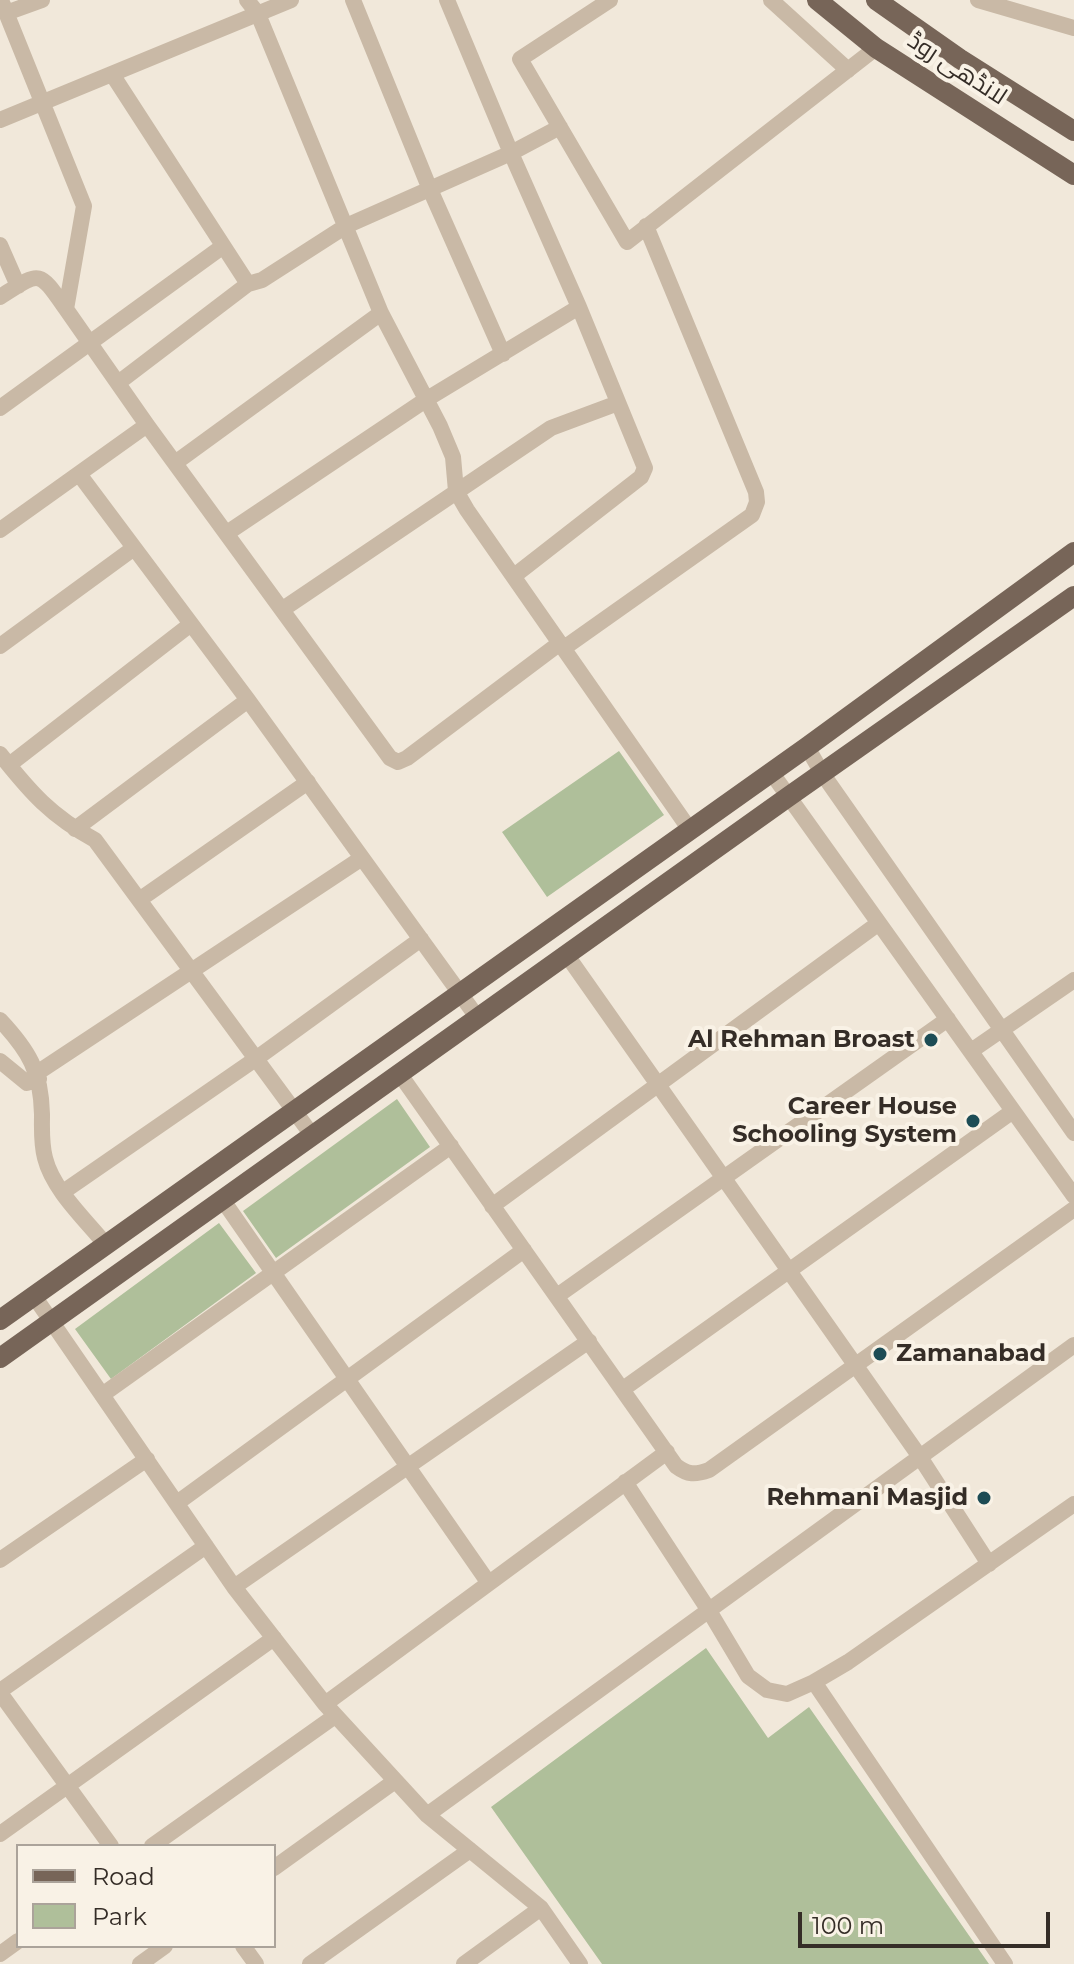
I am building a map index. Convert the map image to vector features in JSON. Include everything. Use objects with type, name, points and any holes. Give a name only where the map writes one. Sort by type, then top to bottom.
[{"type":"main road","name":"لانڈھی روڈ","points":[[817,0],[876,48],[1074,175]]},
{"type":"main road","name":"لانڈھی روڈ","points":[[876,0],[960,59],[1074,131]]},
{"type":"main road","points":[[0,1320],[293,1109],[807,747],[1074,552]]},
{"type":"main road","points":[[0,1358],[1074,596]]},
{"type":"street","points":[[42,0],[4,7],[84,206],[66,309]]},
{"type":"street","points":[[247,0],[258,14],[381,313],[427,399],[453,457],[456,491],[690,830]]},
{"type":"street","points":[[0,120],[291,0]]},
{"type":"street","points":[[353,0],[429,187],[503,354]]},
{"type":"street","points":[[447,0],[643,462],[644,472],[514,576]]},
{"type":"street","points":[[610,0],[520,59],[627,242],[876,48]]},
{"type":"street","points":[[771,0],[848,70]]},
{"type":"street","points":[[978,0],[1074,28]]},
{"type":"street","points":[[112,74],[248,284]]},
{"type":"street","points":[[118,383],[248,284],[262,280],[346,226],[511,153],[560,127]]},
{"type":"street","points":[[0,297],[38,276],[44,278],[147,425],[390,758],[398,762],[752,515],[756,509],[756,492],[646,226]]},
{"type":"street","points":[[0,245],[18,286]]},
{"type":"street","points":[[0,408],[222,247]]},
{"type":"street","points":[[227,533],[427,399],[579,307]]},
{"type":"street","points":[[175,463],[381,313]]},
{"type":"street","points":[[283,609],[551,428],[618,403]]},
{"type":"street","points":[[0,530],[147,425]]},
{"type":"street","points":[[79,474],[248,700],[477,1017]]},
{"type":"street","points":[[0,646],[134,548]]},
{"type":"street","points":[[191,624],[4,759],[30,791],[65,824],[95,840],[312,1135]]},
{"type":"street","points":[[75,829],[248,700]]},
{"type":"street","points":[[807,747],[822,773],[1074,1133]]},
{"type":"street","points":[[771,772],[1074,1196]]},
{"type":"street","points":[[139,900],[308,782]]},
{"type":"street","points":[[0,1061],[27,1083],[362,858]]},
{"type":"street","points":[[492,1206],[879,923]]},
{"type":"street","points":[[63,1192],[257,1058],[421,939]]},
{"type":"street","points":[[566,954],[920,1457],[989,1564]]},
{"type":"street","points":[[971,1051],[1074,980]]},
{"type":"street","points":[[557,1296],[948,1019]]},
{"type":"street","points":[[0,1020],[35,1066],[45,1160],[63,1192],[106,1245]]},
{"type":"street","points":[[399,1073],[676,1466],[686,1473],[698,1474],[709,1470],[1074,1209]]},
{"type":"street","points":[[623,1389],[1013,1111]]},
{"type":"street","points":[[102,1395],[451,1146]]},
{"type":"street","points":[[222,1199],[488,1582]]},
{"type":"street","points":[[177,1503],[524,1250]]},
{"type":"street","points":[[34,1296],[234,1587],[330,1710],[427,1815],[541,1908],[580,1964]]},
{"type":"street","points":[[234,1587],[589,1341]]},
{"type":"street","points":[[427,1815],[1074,1345]]},
{"type":"street","points":[[155,1844],[330,1710],[488,1582],[667,1452]]},
{"type":"street","points":[[0,1560],[147,1459]]},
{"type":"street","points":[[625,1482],[748,1676],[767,1690],[787,1694],[848,1662],[1074,1504]]},
{"type":"street","points":[[110,1844],[0,1692],[206,1546]]},
{"type":"street","points":[[0,1834],[274,1638]]},
{"type":"street","points":[[814,1682],[1005,1964]]},
{"type":"street","points":[[276,1867],[395,1781]]},
{"type":"street","points":[[310,1964],[470,1850]]},
{"type":"street","points":[[464,1964],[541,1908]]},
{"type":"street","points":[[140,1964],[162,1948]]},
{"type":"green space","points":[[619,751],[664,815],[547,897],[502,832]]},
{"type":"green space","points":[[397,1099],[430,1147],[276,1258],[243,1211]]},
{"type":"green space","points":[[219,1223],[256,1273],[111,1379],[75,1329]]},
{"type":"green space","points":[[706,1648],[768,1738],[809,1707],[989,1964],[602,1964],[491,1807]]},
{"type":"place","name":"Al Rehman Broast","points":[[931,1040]]},
{"type":"place","name":"Career House Schooling System","points":[[973,1121]]},
{"type":"place","name":"Zamanabad","points":[[880,1354]]},
{"type":"place","name":"Rehmani Masjid","points":[[984,1498]]}]
